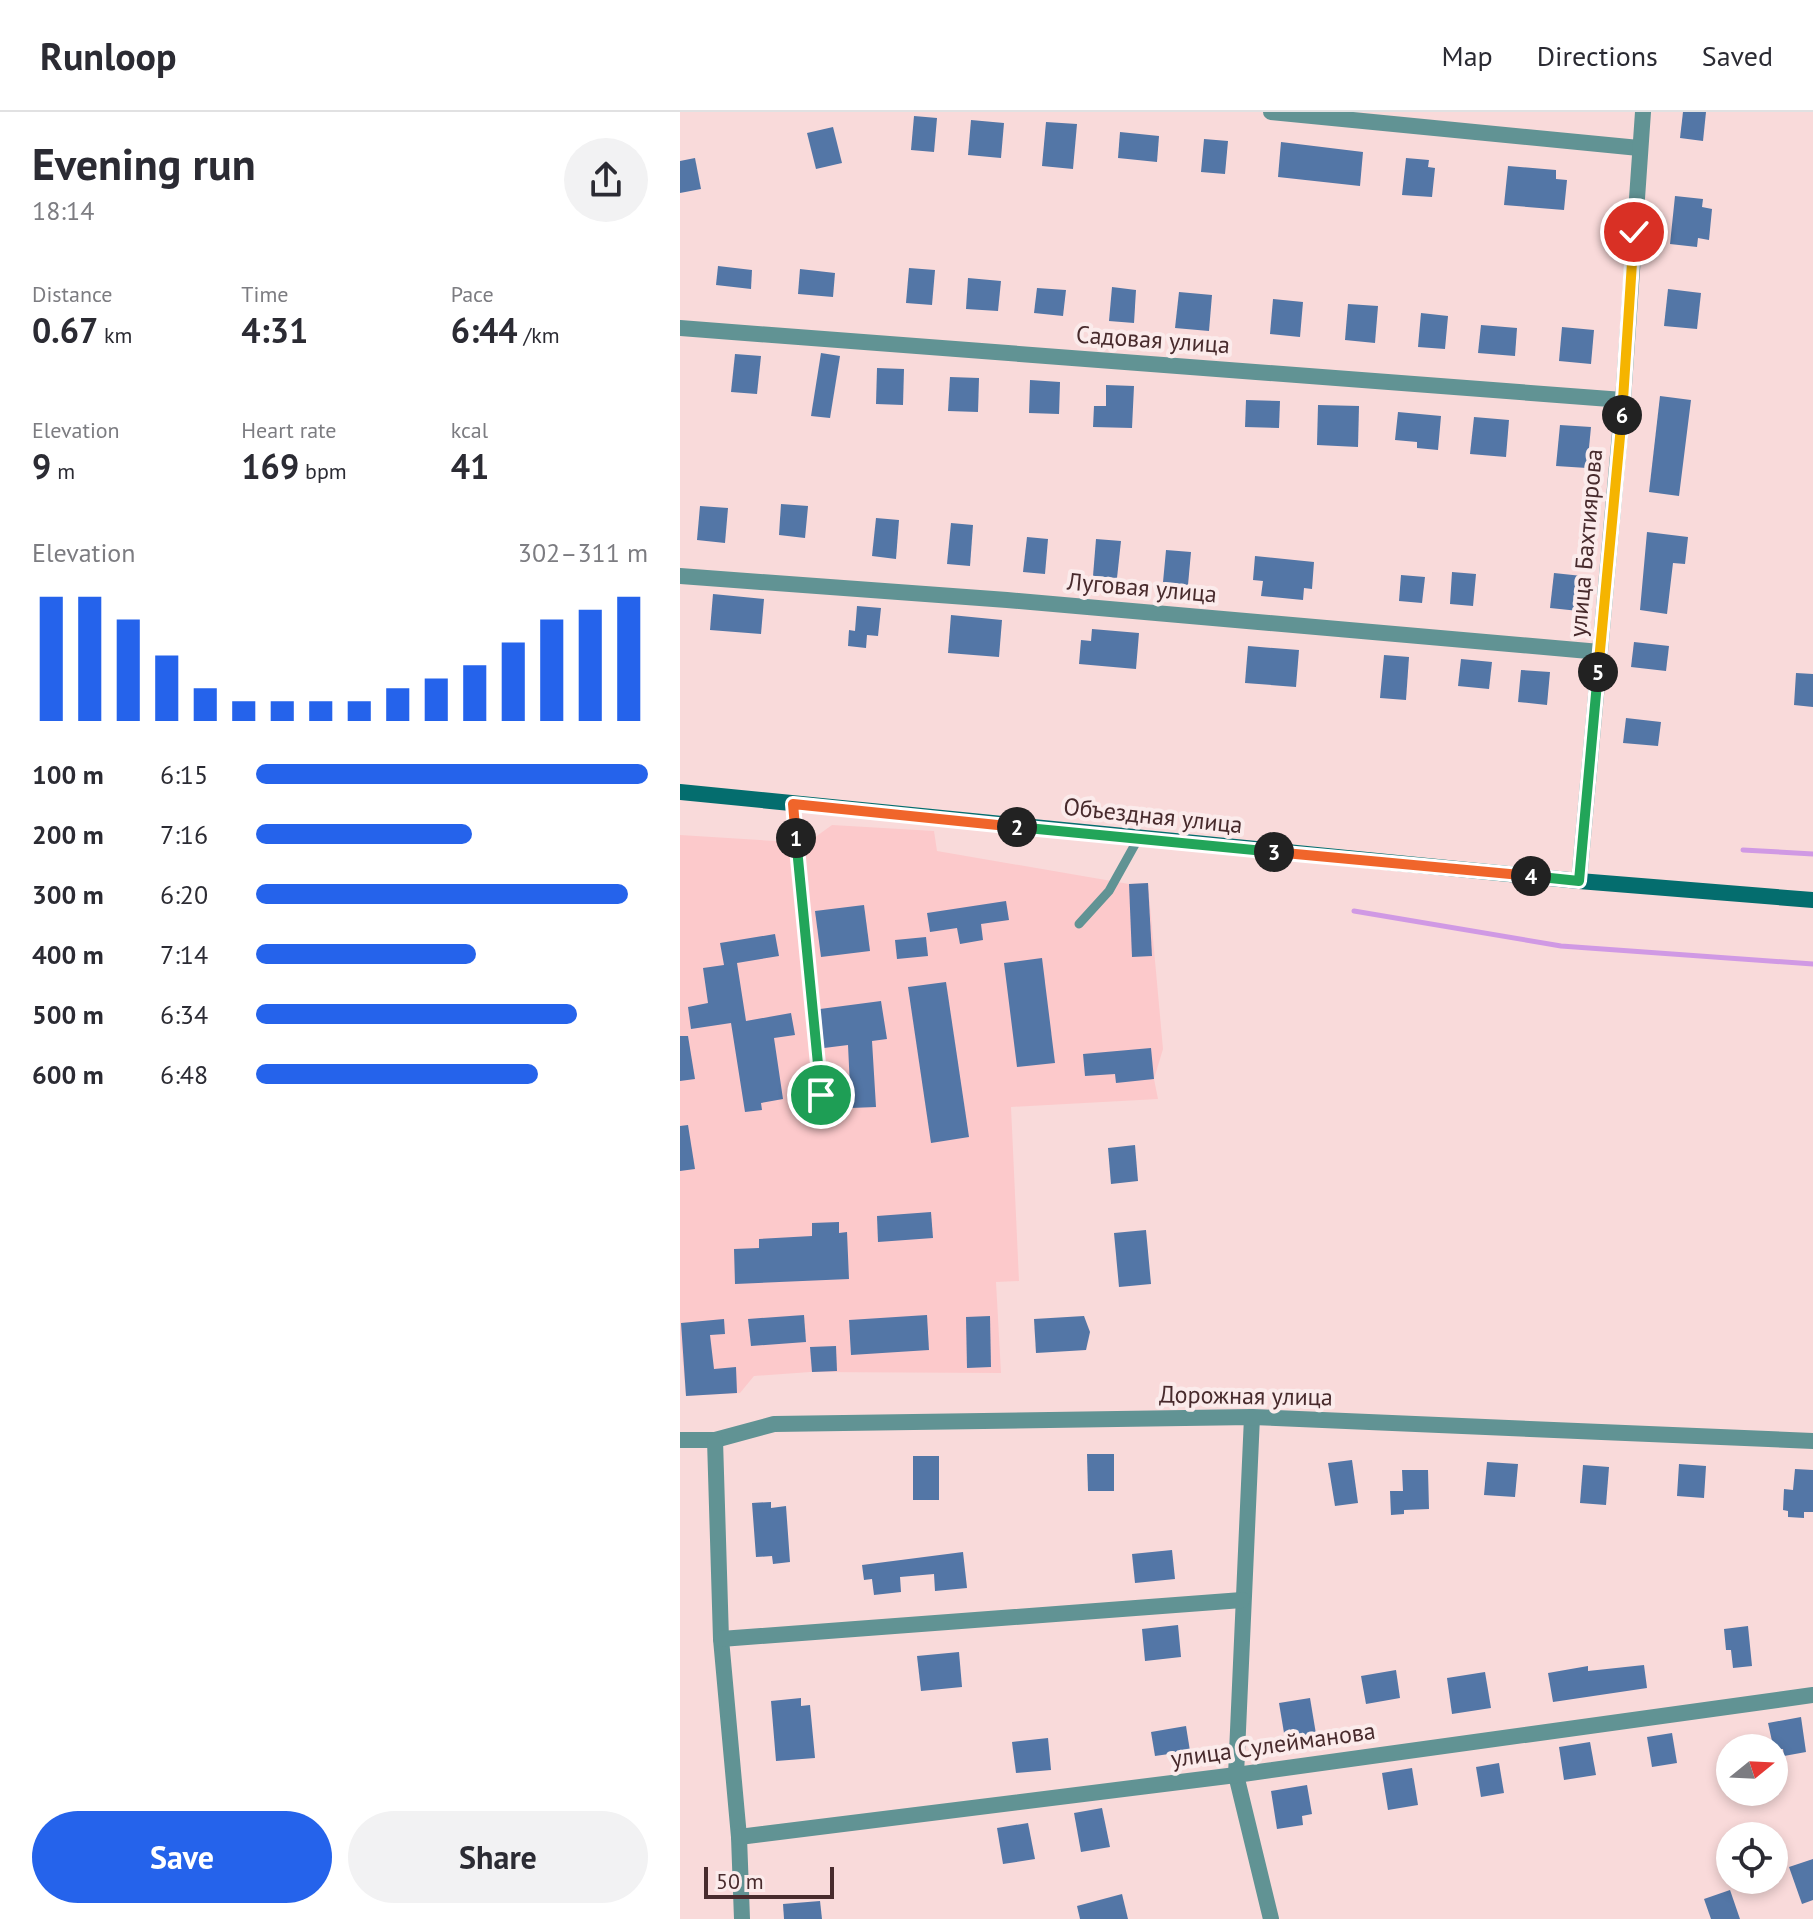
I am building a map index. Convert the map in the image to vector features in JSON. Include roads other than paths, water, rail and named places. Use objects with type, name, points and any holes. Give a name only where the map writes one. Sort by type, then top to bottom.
[{"type":"main road","name":"Объездная улица","points":[[680,792],[1138,839],[1813,900]]},
{"type":"street","points":[[1271,112],[1639,148]]},
{"type":"street","name":"улица Бахтиярова","points":[[1579,881],[1623,400],[1643,112]]},
{"type":"street","name":"Садовая улица","points":[[680,328],[1623,400]]},
{"type":"street","name":"Луговая улица","points":[[680,576],[1007,600],[1600,652]]},
{"type":"street","points":[[1252,1417],[1236,1775],[1271,1919]]},
{"type":"street","name":"Дорожная улица","points":[[680,1440],[715,1440],[774,1424],[1252,1417],[1813,1441]]},
{"type":"street","points":[[715,1440],[721,1639],[739,1837],[742,1919]]},
{"type":"street","points":[[721,1639],[1242,1600]]},
{"type":"street","name":"улица Сулейманова","points":[[739,1837],[1236,1775],[1813,1695]]},
{"type":"lane","points":[[793,804],[821,1095]]},
{"type":"lane","points":[[1079,924],[1109,891],[1138,839]]},
{"type":"waterway","points":[[1743,850],[1813,854]]},
{"type":"waterway","points":[[1354,911],[1561,946],[1813,964]]}]
